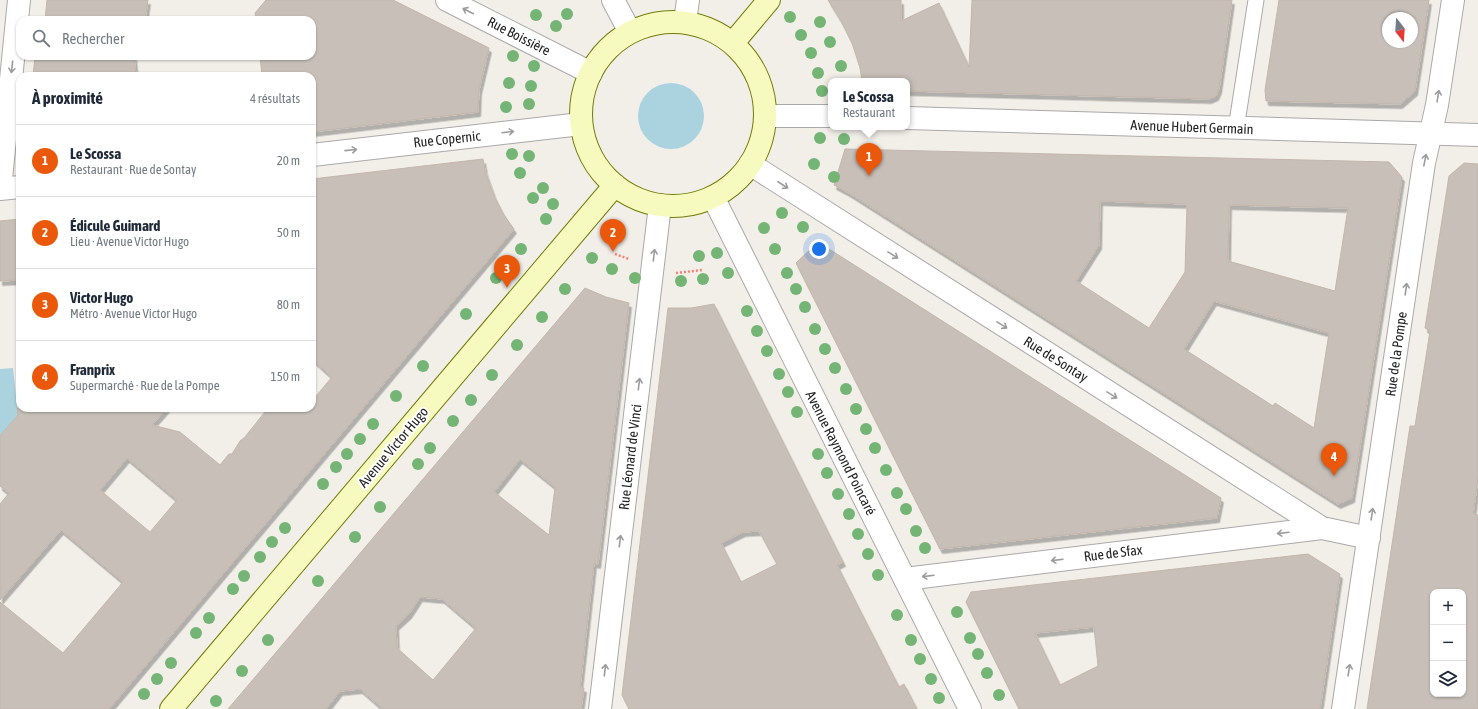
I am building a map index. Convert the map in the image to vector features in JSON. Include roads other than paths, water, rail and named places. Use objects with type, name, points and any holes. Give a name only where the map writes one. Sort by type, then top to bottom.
[{"type":"main road","points":[[733,43],[769,0]]},
{"type":"main road","points":[[657,22],[685,22],[711,30],[733,43],[746,57],[757,74],[764,95],[765,116],[761,143],[750,164],[736,182],[713,197],[686,205],[660,205],[635,198],[614,185],[593,159],[586,143],[581,124],[582,98],[591,73],[606,50],[630,32],[657,22]]},
{"type":"main road","name":"Avenue Victor Hugo","points":[[171,709],[614,185]]},
{"type":"street","points":[[16,16],[18,0]]},
{"type":"street","name":"Rue Boissière","points":[[447,0],[591,73]]},
{"type":"street","points":[[613,0],[630,32]]},
{"type":"street","points":[[685,22],[688,0]]},
{"type":"street","name":"Rue de la Pompe","points":[[1343,709],[1424,164],[1437,105],[1453,0]]},
{"type":"street","points":[[16,21],[0,189],[16,187]]},
{"type":"street","points":[[765,116],[828,116]]},
{"type":"street","name":"Avenue Hubert Germain","points":[[910,118],[1478,135]]},
{"type":"street","name":"Rue Copernic","points":[[316,155],[581,124]]},
{"type":"street","name":"Rue de Sontay","points":[[750,164],[1322,528],[1369,538]]},
{"type":"street","name":"Avenue Raymond Poincaré","points":[[713,197],[970,709]]},
{"type":"street","name":"Rue Léonard de Vinci","points":[[600,709],[660,205]]},
{"type":"street","name":"Rue de Sfax","points":[[905,579],[1322,528]]},
{"type":"lane","points":[[1236,129],[1256,0]]},
{"type":"water","points":[[665,83],[677,83],[689,88],[699,98],[704,110],[702,129],[689,144],[677,149],[665,149],[653,144],[643,134],[638,122],[638,110],[643,98],[653,88]]},
{"type":"water","points":[[13,368],[16,412],[18,412],[18,415],[0,436],[0,369]]},
{"type":"place","name":"Le Scossa","points":[[869,176]]},
{"type":"place","name":"Édicule Guimard","points":[[613,252]]},
{"type":"place","name":"Victor Hugo","points":[[507,288]]},
{"type":"place","name":"Franprix","points":[[1334,476]]}]
